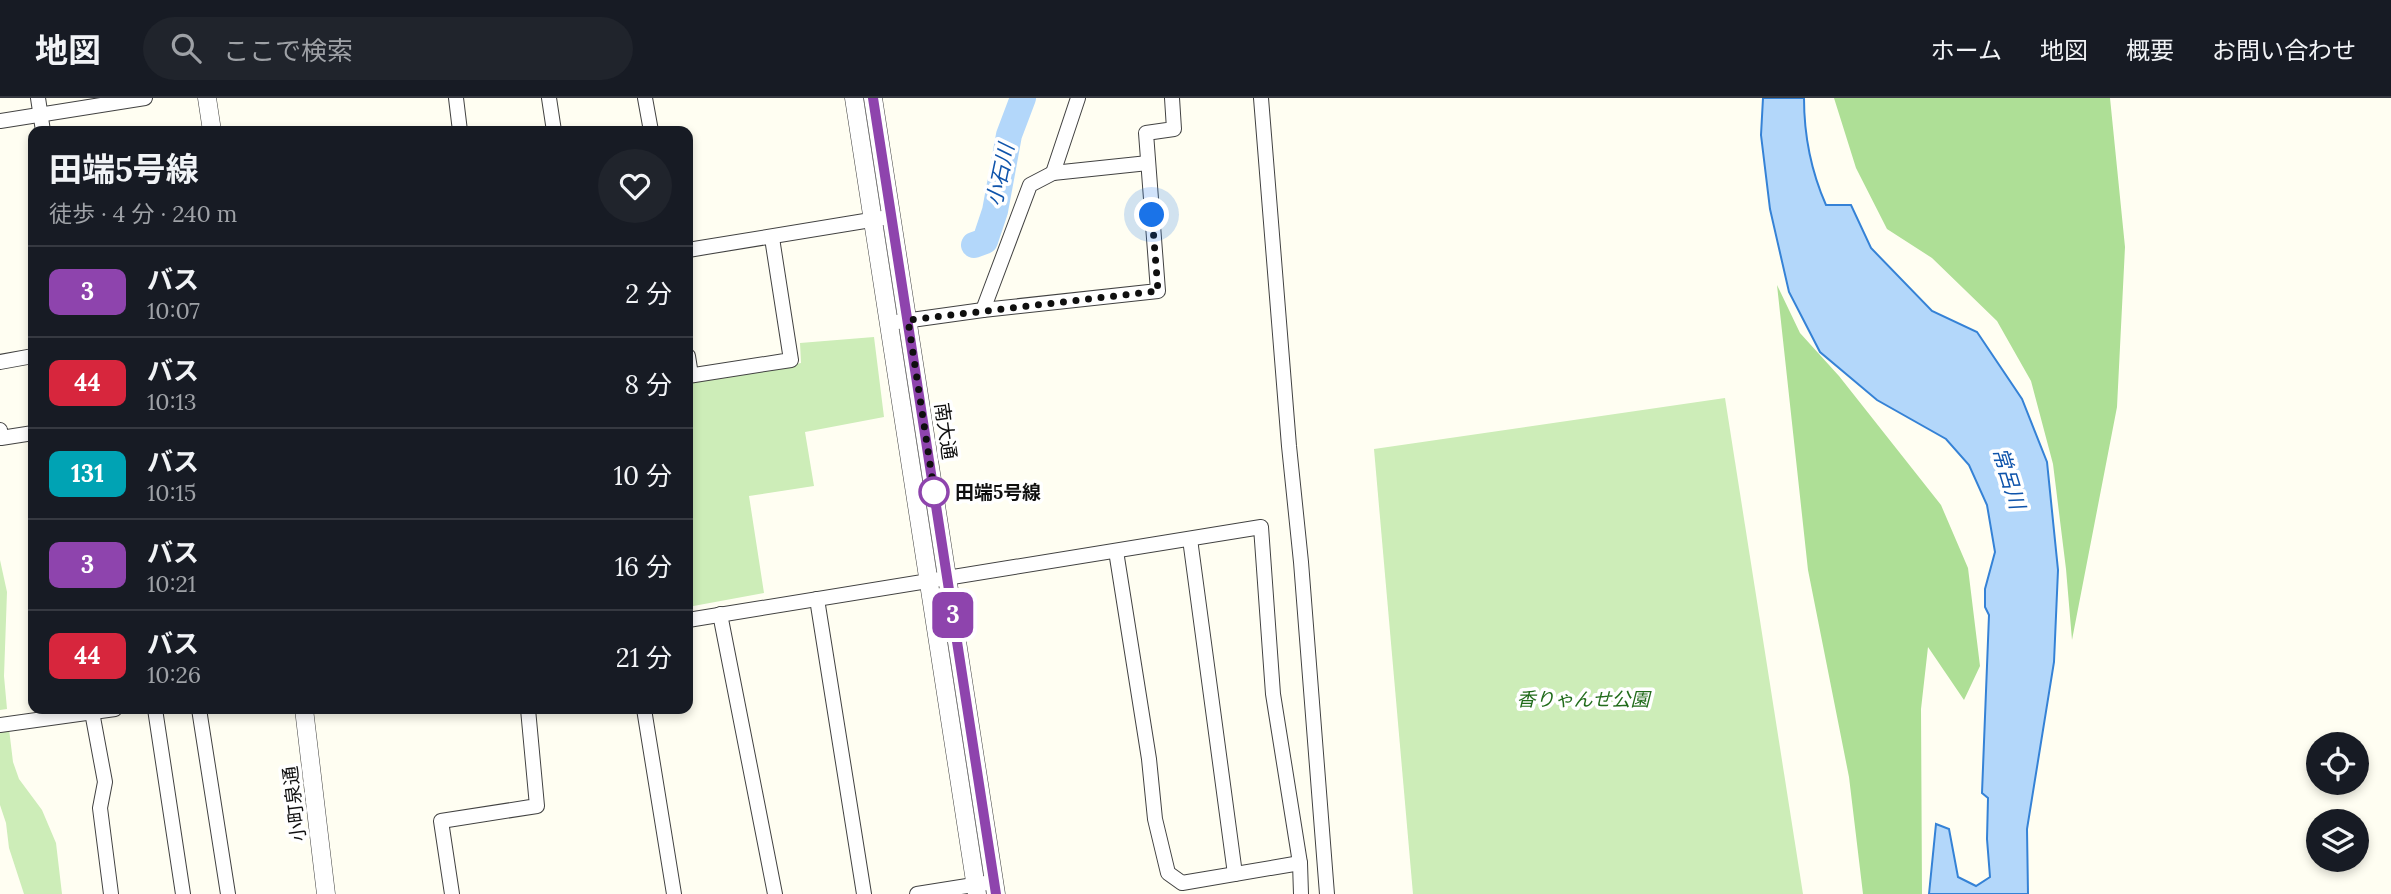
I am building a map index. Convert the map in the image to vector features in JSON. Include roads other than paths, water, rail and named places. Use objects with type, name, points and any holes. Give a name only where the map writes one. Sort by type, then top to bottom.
[{"type":"street","points":[[38,98],[42,126]]},
{"type":"street","points":[[0,121],[145,98]]},
{"type":"street","points":[[207,98],[211,126]]},
{"type":"street","points":[[456,98],[459,126]]},
{"type":"street","points":[[549,98],[553,126]]},
{"type":"street","points":[[645,98],[649,126]]},
{"type":"street","name":"南大通","points":[[854,98],[976,890]]},
{"type":"street","name":"南大通","points":[[873,98],[995,888]]},
{"type":"street","points":[[1053,173],[1078,98]]},
{"type":"street","points":[[888,323],[1158,291],[1146,133],[1174,130],[1172,98]]},
{"type":"street","points":[[1261,98],[1327,894]]},
{"type":"street","points":[[983,310],[1030,185],[1053,173],[1148,163]]},
{"type":"street","points":[[693,249],[891,217]]},
{"type":"street","points":[[693,375],[791,360],[772,238]]},
{"type":"street","points":[[0,362],[28,357]]},
{"type":"street","points":[[0,430],[1,438],[28,434]]},
{"type":"street","points":[[693,619],[1261,527],[1273,694],[1300,863],[1301,894]]},
{"type":"street","points":[[1190,539],[1235,874]]},
{"type":"street","points":[[1116,551],[1149,759],[1155,819],[1168,873],[1182,883],[1300,863]]},
{"type":"street","points":[[817,599],[864,894]]},
{"type":"street","points":[[720,614],[775,894]]},
{"type":"street","points":[[0,725],[56,714]]},
{"type":"street","points":[[92,714],[105,782],[100,808],[111,894]]},
{"type":"street","points":[[156,714],[183,894]]},
{"type":"street","points":[[200,714],[228,894]]},
{"type":"street","name":"小町泉通","points":[[305,714],[326,894]]},
{"type":"street","points":[[452,894],[441,821],[537,806],[528,714]]},
{"type":"street","points":[[645,714],[674,894]]},
{"type":"street","points":[[917,894],[995,888]]},
{"type":"water","name":"常呂川","points":[[1763,98],[1804,98],[1809,152],[1826,205],[1851,205],[1871,248],[1932,311],[1977,332],[2022,399],[2047,462],[2058,570],[2054,662],[2027,829],[2028,894],[1929,894],[1936,824],[1949,829],[1958,877],[1976,886],[1990,877],[1988,798],[1982,793],[1989,615],[1985,607],[1985,589],[1995,552],[1987,505],[1969,465],[1946,439],[1877,400],[1820,352],[1789,292],[1770,209],[1761,135]]},
{"type":"waterway","name":"小石川","points":[[974,245],[985,241],[995,211],[1009,135],[1023,98]]},
{"type":"place","name":"田端5号線","points":[[934,492]]},
{"type":"park label","name":"香りゃんせ公園","points":[[1583,699]]}]
